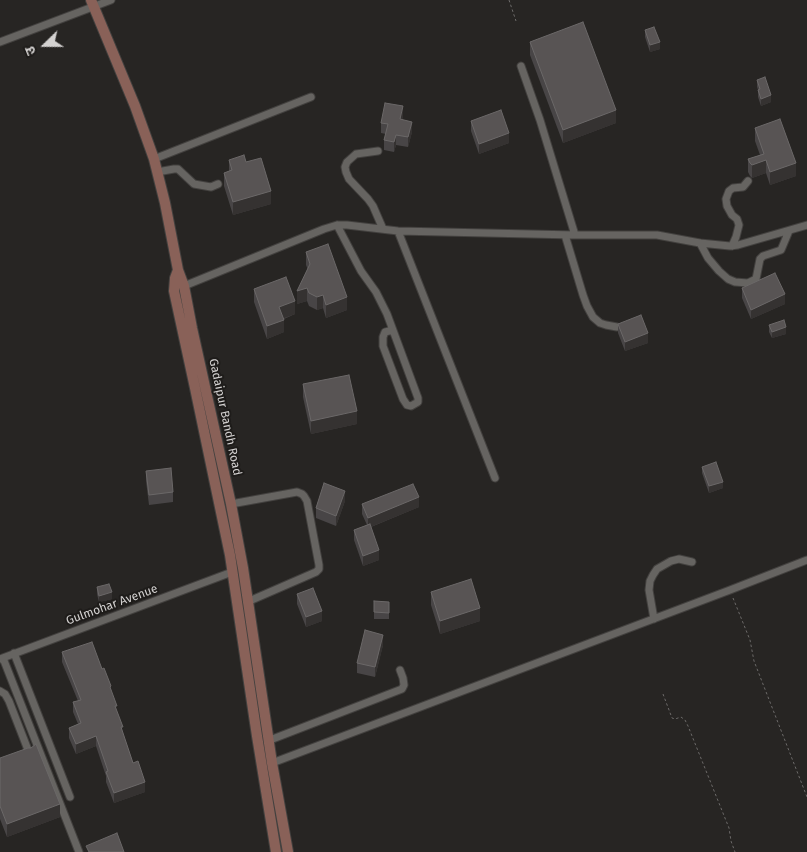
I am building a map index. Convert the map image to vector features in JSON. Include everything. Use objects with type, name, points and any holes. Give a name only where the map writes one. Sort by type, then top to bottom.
[{"type":"street","points":[[0,42],[92,3],[111,0]]},
{"type":"street","name":"Gadaipur Bandh Road","points":[[92,3],[135,106],[154,159],[165,203],[178,270],[184,286],[231,504],[288,852]]},
{"type":"street","points":[[521,66],[540,120],[575,235]]},
{"type":"street","points":[[154,159],[312,97]]},
{"type":"street","points":[[378,151],[356,154],[347,162],[345,167],[349,179],[373,206],[383,229]]},
{"type":"street","points":[[157,172],[178,169],[194,184],[211,187],[218,184]]},
{"type":"street","points":[[732,246],[739,224],[730,212],[726,199],[729,191],[733,188],[743,187],[748,181]]},
{"type":"street","points":[[337,225],[361,271],[383,305],[418,398],[418,402],[411,406],[407,405],[403,399],[383,346],[382,337],[385,332],[392,330]]},
{"type":"street","points":[[184,286],[324,228],[337,225],[398,231],[658,235],[700,243],[732,246],[807,225]]},
{"type":"street","points":[[398,231],[495,478]]},
{"type":"street","points":[[700,243],[718,271],[728,280],[743,284],[756,279],[760,259],[763,256],[781,250],[789,231]]},
{"type":"street","points":[[565,235],[587,306],[593,317],[595,320],[606,325],[617,327]]},
{"type":"street","points":[[178,270],[174,278],[174,291],[232,572],[276,852]]},
{"type":"street","points":[[231,504],[297,492],[302,494],[307,501],[319,565],[316,572],[247,602]]},
{"type":"street","points":[[654,619],[649,590],[653,575],[657,569],[671,561],[679,559],[692,562]]},
{"type":"street","points":[[272,763],[807,560]]},
{"type":"street","name":"Gulmohar Avenue","points":[[1,658],[232,572]]},
{"type":"street","points":[[14,653],[70,797]]},
{"type":"street","points":[[1,658],[79,852]]},
{"type":"street","points":[[270,740],[402,690],[404,685],[400,670]]},
{"type":"street","points":[[0,691],[5,694],[9,701],[30,756]]},
{"type":"path","points":[[509,0],[516,21]]},
{"type":"path","points":[[730,590],[750,640],[754,661],[807,797]]},
{"type":"path","points":[[663,694],[672,718],[681,717],[688,726],[729,828],[734,852]]},
{"type":"building","points":[[583,22],[616,110],[563,130],[530,42]]},
{"type":"building","points":[[654,27],[660,42],[650,45],[645,30]]},
{"type":"building","points":[[765,77],[771,95],[761,99],[757,80]]},
{"type":"building","points":[[385,103],[403,106],[400,119],[412,122],[408,137],[396,135],[394,142],[384,140],[388,124],[381,123]]},
{"type":"building","points":[[501,110],[509,133],[479,144],[471,121]]},
{"type":"building","points":[[780,119],[796,163],[770,172],[766,160],[752,165],[748,159],[764,154],[755,128]]},
{"type":"building","points":[[244,155],[246,162],[261,158],[271,191],[233,202],[224,173],[232,170],[229,160]]},
{"type":"building","points":[[328,244],[347,297],[326,305],[323,295],[317,297],[309,293],[307,288],[297,291],[310,264],[306,252]]},
{"type":"building","points":[[775,273],[785,294],[751,310],[742,288]]},
{"type":"building","points":[[286,277],[295,301],[279,307],[284,320],[267,326],[254,289]]},
{"type":"building","points":[[641,315],[648,333],[625,342],[618,324]]},
{"type":"building","points":[[784,320],[786,327],[772,332],[769,325]]},
{"type":"building","points":[[349,375],[357,411],[311,421],[303,384]]},
{"type":"building","points":[[716,462],[723,482],[709,486],[702,467]]},
{"type":"building","points":[[171,468],[173,492],[149,495],[146,471]]},
{"type":"building","points":[[324,483],[345,491],[336,516],[316,508]]},
{"type":"building","points":[[413,484],[419,497],[368,518],[362,504]]},
{"type":"building","points":[[370,524],[379,550],[363,556],[354,530]]},
{"type":"building","points":[[471,579],[480,608],[440,621],[431,592]]},
{"type":"building","points":[[109,584],[112,592],[99,596],[97,587]]},
{"type":"building","points":[[313,588],[322,611],[306,617],[297,594]]},
{"type":"building","points":[[374,601],[389,602],[389,613],[374,612]]},
{"type":"building","points":[[365,630],[383,635],[375,667],[357,663]]},
{"type":"building","points":[[92,642],[102,669],[104,668],[111,686],[117,706],[115,706],[123,727],[121,727],[133,763],[138,761],[145,782],[114,793],[96,736],[76,744],[69,728],[81,723],[73,702],[81,700],[62,652]]},
{"type":"building","points":[[36,744],[60,804],[7,824],[0,806],[0,758],[31,748]]},
{"type":"building","points":[[117,833],[124,852],[89,852],[86,846]]}]
